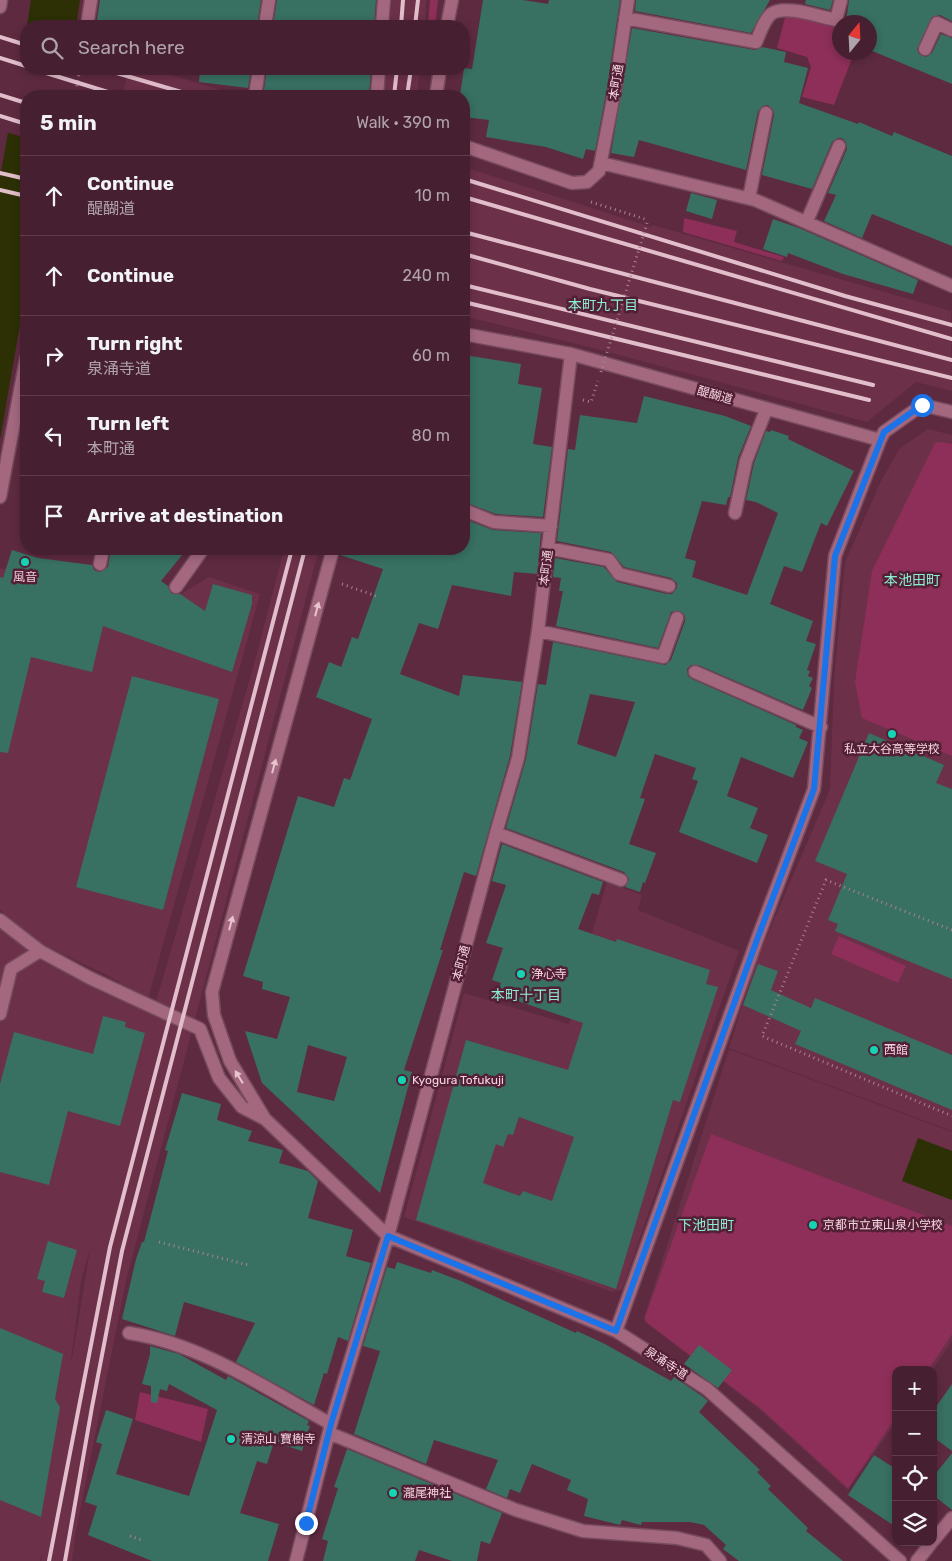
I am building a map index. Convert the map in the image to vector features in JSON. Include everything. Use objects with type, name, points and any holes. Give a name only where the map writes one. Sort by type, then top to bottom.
[{"type":"street","points":[[0,7],[1,0]]},
{"type":"street","points":[[88,20],[91,0]]},
{"type":"street","points":[[266,20],[269,0]]},
{"type":"street","points":[[382,20],[384,0]]},
{"type":"street","points":[[448,20],[452,0]]},
{"type":"street","name":"本町通","points":[[601,163],[628,0]]},
{"type":"street","points":[[625,18],[756,42],[771,14],[792,5],[836,20],[841,0]]},
{"type":"street","points":[[925,49],[937,23],[952,30]]},
{"type":"street","points":[[256,90],[258,75]]},
{"type":"street","points":[[377,90],[379,75]]},
{"type":"street","points":[[437,90],[439,75]]},
{"type":"street","points":[[749,198],[766,113]]},
{"type":"street","points":[[807,221],[839,146]]},
{"type":"street","points":[[470,148],[572,183],[580,184],[594,177],[601,163],[749,198],[807,221],[952,286]]},
{"type":"street","name":"醍醐道","points":[[470,335],[571,354],[766,410],[880,440]]},
{"type":"street","name":"本町通","points":[[296,1561],[330,1429],[388,1236],[518,758],[538,631],[571,354]]},
{"type":"street","points":[[0,497],[20,391]]},
{"type":"street","points":[[616,1331],[758,937],[814,789],[835,556],[884,432],[922,405],[952,412]]},
{"type":"street","points":[[735,513],[746,461],[766,410]]},
{"type":"street","points":[[470,512],[494,522],[551,526]]},
{"type":"street","points":[[548,548],[609,560],[619,574],[669,586]]},
{"type":"street","points":[[100,564],[102,555]]},
{"type":"street","points":[[176,587],[199,555]]},
{"type":"street","points":[[331,555],[212,992],[214,1015],[230,1061],[265,1119],[388,1236]]},
{"type":"street","points":[[538,631],[664,656],[677,618]]},
{"type":"street","points":[[695,672],[821,727]]},
{"type":"street","points":[[496,834],[621,880]]},
{"type":"street","points":[[0,920],[40,951],[90,978],[200,1029],[219,1078],[242,1107],[265,1119]]},
{"type":"street","points":[[0,1014],[10,969],[40,951]]},
{"type":"street","name":"泉涌寺道","points":[[388,1236],[616,1331],[707,1389],[900,1561]]},
{"type":"street","points":[[129,1333],[156,1337],[206,1357],[330,1429],[516,1510],[583,1531],[677,1538],[706,1545],[720,1561]]},
{"type":"street","points":[[937,1537],[952,1518]]},
{"type":"street","points":[[917,1561],[930,1546]]},
{"type":"path","points":[[76,90],[79,75]]},
{"type":"path","points":[[579,399],[591,402],[648,220],[595,204]]},
{"type":"path","points":[[325,579],[379,597]]},
{"type":"path","points":[[952,930],[826,880],[762,1036],[952,1116]]},
{"type":"path","points":[[159,1242],[248,1265]]},
{"type":"path","points":[[130,1536],[140,1540]]},
{"type":"shaded area","points":[[31,0],[80,0],[77,20],[28,20]]},
{"type":"shaded area","points":[[392,0],[426,0],[425,20],[390,20]]},
{"type":"shaded area","points":[[430,0],[438,0],[436,20],[428,20]]},
{"type":"shaded area","points":[[786,14],[832,26],[832,60],[851,60],[834,105],[802,97],[811,67],[807,57],[777,48]]},
{"type":"shaded area","points":[[20,63],[20,75],[26,75],[26,90],[20,90],[20,325],[0,440],[0,178]]},
{"type":"shaded area","points":[[127,75],[172,75],[220,90],[124,90]]},
{"type":"shaded area","points":[[386,75],[419,75],[418,90],[385,90]]},
{"type":"shaded area","points":[[470,169],[651,227],[653,225],[951,311],[952,391],[916,382],[867,422],[601,350],[470,317]]},
{"type":"shaded area","points":[[684,218],[737,231],[734,242],[784,257],[782,261],[683,232]]},
{"type":"shaded area","name":"私立大谷高等学校","points":[[928,429],[952,435],[952,1131],[729,1048],[755,964],[830,789],[834,680],[845,562],[881,481],[899,449]]},
{"type":"shaded area","points":[[935,443],[952,444],[952,756],[862,718],[855,682],[872,571]]},
{"type":"shaded area","points":[[282,555],[317,555],[126,1281],[75,1536],[72,1561],[41,1561],[42,1553],[40,1561],[0,1561],[0,929],[38,958],[153,1012],[254,664]],"holes":[[[90,1249],[72,1359],[71,1361],[81,1282]]]},
{"type":"shaded area","points":[[0,568],[108,597],[176,597],[209,577],[260,594],[148,999],[105,974],[45,946],[0,910]]},
{"type":"shaded area","points":[[607,882],[642,895],[638,910],[739,951],[622,1290],[612,1292],[404,1217],[464,993],[569,1024],[582,982],[579,976]]},
{"type":"shaded area","points":[[839,936],[906,966],[898,983],[831,954]]},
{"type":"shaded area","name":"京都市立東山泉小学校","points":[[729,1049],[952,1132],[952,1341],[935,1366],[892,1366],[892,1428],[848,1490],[759,1409],[645,1322],[644,1318]]},
{"type":"shaded area","name":"京都市立東山泉小学校","points":[[711,1134],[952,1226],[952,1334],[931,1366],[892,1366],[892,1423],[848,1488],[760,1408],[646,1322],[645,1317]]},
{"type":"shaded area","points":[[918,1138],[952,1151],[952,1200],[902,1181]]},
{"type":"shaded area","points":[[140,1392],[208,1409],[201,1442],[135,1420]]},
{"type":"pier","points":[[20,50],[20,75],[70,75],[66,90],[20,90],[20,136],[6,132]]},
{"type":"building","points":[[100,0],[261,0],[258,20],[97,20]]},
{"type":"building","points":[[277,0],[376,0],[374,20],[274,20]]},
{"type":"building","points":[[483,0],[523,0],[548,4],[549,0],[620,0],[607,88],[595,151],[586,149],[583,159],[546,147],[486,137],[489,120],[470,118],[470,90],[461,90],[463,75],[470,75],[470,69],[472,69]]},
{"type":"building","points":[[636,0],[770,0],[751,33],[635,11]]},
{"type":"building","points":[[806,0],[833,0],[830,10],[805,4]]},
{"type":"building","points":[[849,0],[952,0],[952,21],[940,15],[932,17],[917,49],[919,54],[926,57],[932,53],[941,34],[952,38],[952,84],[877,53],[877,15],[847,15]]},
{"type":"building","points":[[632,28],[755,50],[762,47],[786,52],[784,62],[808,68],[799,103],[858,124],[859,122],[892,136],[894,132],[952,156],[952,246],[872,214],[862,238],[824,221],[836,195],[828,193],[847,149],[846,142],[842,138],[832,142],[812,189],[762,175],[774,115],[773,110],[768,105],[763,106],[758,111],[746,170],[639,140],[634,157],[611,153]]},
{"type":"building","points":[[200,75],[250,75],[248,88],[199,82]]},
{"type":"building","points":[[266,75],[371,75],[369,90],[264,90]]},
{"type":"building","points":[[691,193],[717,200],[712,219],[686,211]]},
{"type":"building","points":[[773,219],[799,228],[918,280],[913,294],[843,274],[788,253],[787,257],[763,249]]},
{"type":"building","points":[[470,356],[521,364],[518,384],[542,388],[533,444],[552,447],[543,517],[496,514],[470,504]]},
{"type":"building","points":[[644,396],[725,416],[751,426],[738,458],[730,497],[728,497],[726,505],[702,501],[685,558],[696,561],[692,577],[747,595],[778,513],[756,502],[746,500],[754,463],[766,431],[770,432],[771,430],[789,436],[788,439],[854,471],[827,526],[821,523],[802,572],[784,566],[770,604],[813,621],[806,641],[816,644],[807,670],[810,671],[808,676],[813,678],[809,686],[812,688],[803,710],[698,665],[691,665],[687,669],[688,676],[692,679],[796,725],[796,727],[803,730],[799,738],[808,742],[793,778],[741,757],[727,796],[758,808],[750,828],[768,835],[757,863],[679,832],[698,781],[692,779],[696,768],[655,754],[640,798],[645,799],[629,844],[656,853],[640,892],[625,887],[629,879],[624,872],[506,828],[526,759],[538,684],[546,685],[553,642],[665,665],[671,660],[685,621],[685,616],[680,611],[671,612],[658,648],[556,626],[563,591],[559,591],[561,578],[553,577],[555,558],[604,567],[617,582],[667,594],[672,594],[677,588],[677,583],[671,578],[624,567],[611,552],[557,541],[568,449],[575,450],[580,415],[637,423]],"holes":[[[590,694],[635,702],[616,757],[577,744]]]},
{"type":"building","points":[[470,521],[493,530],[541,533],[537,574],[514,572],[511,596],[452,585],[438,629],[419,623],[400,674],[459,696],[463,675],[522,682],[510,756],[476,876],[464,872],[440,950],[443,950],[404,1070],[412,1072],[380,1193],[262,1083],[245,1031],[277,1039],[290,997],[262,989],[263,982],[243,976],[298,796],[334,807],[344,778],[350,780],[372,719],[316,697],[329,662],[341,667],[352,637],[358,639],[383,569],[340,555],[470,555]],"holes":[[[308,1045],[347,1057],[334,1101],[297,1092]]]},
{"type":"building","points":[[12,550],[20,552],[20,555],[92,565],[94,570],[99,572],[108,567],[110,555],[182,555],[161,581],[168,586],[172,594],[180,594],[205,611],[213,584],[252,595],[252,604],[232,672],[103,626],[92,672],[31,657],[8,753],[0,752],[0,577],[3,578]]},
{"type":"building","points":[[132,676],[219,699],[163,910],[76,887]]},
{"type":"building","points":[[869,733],[944,765],[936,783],[952,789],[952,979],[835,931],[838,924],[828,920],[847,874],[815,861]]},
{"type":"building","points":[[502,844],[603,882],[599,895],[592,893],[578,929],[616,942],[617,939],[710,970],[706,984],[718,987],[680,1102],[673,1100],[616,1289],[416,1220],[466,1040],[568,1070],[583,1023],[497,994],[501,983],[492,980],[503,948],[486,943],[506,885],[492,881]],"holes":[[[519,1117],[574,1137],[552,1201],[523,1191],[520,1196],[483,1183],[496,1144],[503,1147],[508,1134],[513,1135]]]},
{"type":"building","name":"西館","points":[[758,964],[778,971],[771,990],[811,1008],[815,998],[952,1055],[952,1110],[795,1044],[801,1031],[743,1005]]},
{"type":"building","points":[[103,1016],[126,1022],[125,1027],[145,1033],[120,1126],[68,1111],[49,1185],[0,1172],[0,1084],[14,1032],[93,1054]]},
{"type":"building","points":[[182,1093],[221,1104],[217,1120],[252,1131],[248,1141],[283,1150],[279,1163],[308,1171],[318,1181],[308,1218],[353,1230],[346,1256],[371,1263],[348,1341],[338,1337],[327,1374],[324,1373],[314,1405],[236,1362],[255,1323],[184,1302],[175,1336],[122,1319],[136,1259],[142,1242],[144,1242],[168,1151],[165,1150]]},
{"type":"building","points":[[48,1241],[77,1250],[64,1298],[42,1292],[45,1281],[37,1279]]},
{"type":"building","points":[[397,1262],[431,1273],[432,1270],[461,1281],[576,1333],[577,1331],[605,1344],[671,1381],[674,1377],[708,1401],[699,1412],[760,1470],[757,1472],[771,1486],[768,1489],[808,1528],[806,1531],[843,1561],[739,1561],[723,1549],[726,1545],[704,1525],[690,1522],[642,1522],[641,1525],[622,1520],[620,1525],[584,1516],[588,1499],[567,1490],[571,1480],[532,1464],[520,1493],[510,1489],[507,1498],[486,1489],[498,1460],[434,1440],[426,1464],[354,1434],[380,1351],[363,1346],[387,1267],[395,1269]]},
{"type":"building","points":[[0,1328],[63,1354],[55,1399],[60,1407],[41,1517],[0,1500]]},
{"type":"building","points":[[699,1345],[732,1370],[718,1388],[684,1364]]},
{"type":"building","points":[[150,1346],[179,1354],[226,1380],[228,1376],[309,1421],[307,1425],[310,1426],[302,1451],[274,1442],[267,1464],[257,1461],[240,1513],[279,1524],[268,1561],[152,1561],[88,1535],[97,1506],[85,1502],[102,1444],[96,1442],[106,1410],[133,1419],[116,1474],[189,1496],[217,1410],[169,1384],[167,1391],[160,1389],[157,1403],[151,1402],[151,1386],[142,1384],[150,1354]]},
{"type":"building","points":[[952,1384],[952,1451],[937,1440],[937,1405]]},
{"type":"building","name":"瀧尾神社","points":[[347,1449],[502,1513],[490,1544],[481,1541],[477,1561],[452,1561],[419,1550],[415,1561],[323,1561],[328,1541],[322,1539],[338,1488],[334,1487]]},
{"type":"building","points":[[952,1453],[952,1510],[937,1498],[937,1472]]},
{"type":"building","points":[[874,1455],[892,1466],[892,1524],[848,1495]]},
{"type":"railway","points":[[401,20],[403,0]]},
{"type":"railway","points":[[416,20],[418,0]]},
{"type":"railway","points":[[0,37],[20,43]]},
{"type":"railway","points":[[0,58],[20,64]]},
{"type":"railway","points":[[53,75],[101,90]]},
{"type":"railway","points":[[123,75],[175,90]]},
{"type":"railway","points":[[395,90],[396,75]]},
{"type":"railway","points":[[408,90],[410,75]]},
{"type":"railway","points":[[0,95],[20,101]]},
{"type":"railway","points":[[0,116],[20,122]]},
{"type":"railway","points":[[0,173],[20,178]]},
{"type":"railway","points":[[470,181],[845,296],[952,325]]},
{"type":"railway","points":[[0,190],[20,195]]},
{"type":"railway","points":[[470,199],[952,339]]},
{"type":"railway","points":[[470,234],[952,360]]},
{"type":"railway","points":[[470,256],[590,289],[952,378]]},
{"type":"railway","points":[[470,286],[873,385]]},
{"type":"railway","points":[[470,303],[869,400]]},
{"type":"railway","points":[[49,1561],[110,1247],[290,555]]},
{"type":"railway","points":[[65,1561],[122,1251],[303,555]]},
{"type":"place","name":"風音","points":[[25,562]]},
{"type":"place","name":"私立大谷高等学校","points":[[892,734]]},
{"type":"place","name":"浄心寺","points":[[521,974]]},
{"type":"place","name":"西館","points":[[874,1050]]},
{"type":"place","name":"Kyogura Tofukuji","points":[[402,1080]]},
{"type":"place","name":"京都市立東山泉小学校","points":[[813,1225]]},
{"type":"place","name":"清涼山 寶樹寺","points":[[231,1439]]},
{"type":"place","name":"瀧尾神社","points":[[393,1493]]},
{"type":"district","name":"本町九丁目","points":[[603,305]]},
{"type":"district","name":"本池田町","points":[[912,580]]},
{"type":"district","name":"本町十丁目","points":[[526,995]]},
{"type":"district","name":"下池田町","points":[[706,1225]]},
{"type":"route","points":[[306,1523],[331,1424],[388,1236],[405,1245],[515,1287],[616,1331],[758,937],[814,789],[835,556],[884,432],[922,405]]}]
